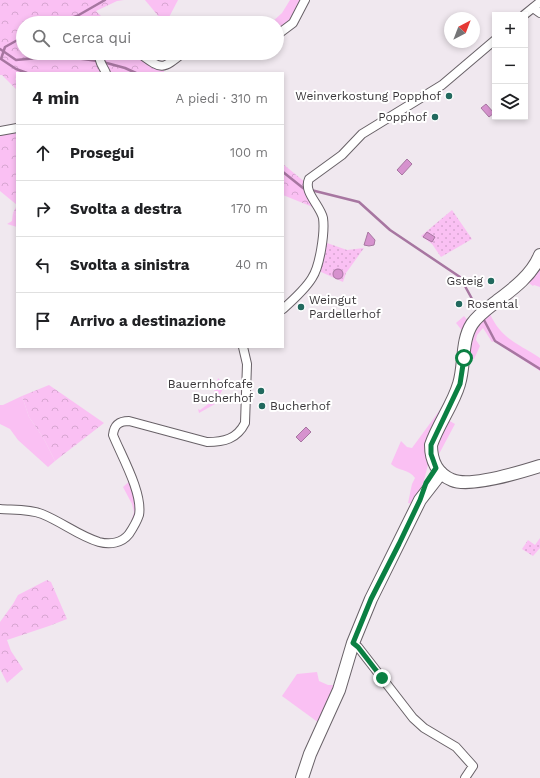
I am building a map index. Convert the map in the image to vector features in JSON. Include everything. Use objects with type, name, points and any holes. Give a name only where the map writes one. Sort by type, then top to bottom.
[{"type":"street","points":[[284,29],[292,23],[305,0]]},
{"type":"street","points":[[528,12],[540,2]]},
{"type":"street","points":[[533,8],[540,13]]},
{"type":"street","points":[[284,308],[312,278],[318,264],[323,218],[309,190],[309,179],[339,158],[362,134],[442,85],[492,43]]},
{"type":"street","points":[[100,60],[105,72]]},
{"type":"street","points":[[148,60],[160,67],[166,66],[174,60]]},
{"type":"street","points":[[0,131],[16,128]]},
{"type":"street","points":[[540,255],[528,274],[509,292],[478,316],[471,326],[467,337],[460,384],[431,445],[431,454],[438,470],[452,481],[465,482],[484,480],[540,466]]},
{"type":"street","points":[[0,509],[41,513],[88,538],[99,542],[113,543],[124,540],[132,530],[138,516],[139,507],[132,478],[113,435],[113,428],[123,421],[129,421],[208,442],[229,440],[243,428],[245,423],[247,364],[243,348]]},
{"type":"street","points":[[302,778],[310,754],[339,690],[353,643],[371,599],[420,500],[438,470]]},
{"type":"street","points":[[353,643],[358,647],[413,718],[424,728],[456,747],[473,766],[464,778]]},
{"type":"green space","points":[[0,0],[124,0],[117,1],[96,11],[101,16],[16,16],[16,60],[157,60],[166,66],[164,72],[16,72],[16,89],[2,75],[0,75]]},
{"type":"green space","points":[[145,0],[178,0],[170,16],[158,16]]},
{"type":"green space","points":[[290,0],[305,0],[299,12],[284,28],[284,16],[279,16]]},
{"type":"green space","points":[[16,128],[16,204],[0,191],[0,136]]},
{"type":"green space","points":[[284,165],[306,183],[320,210],[284,195]]},
{"type":"green space","points":[[16,207],[16,215],[13,213]]},
{"type":"green space","points":[[452,210],[472,239],[441,257],[432,244],[421,236]]},
{"type":"green space","points":[[13,213],[16,215],[16,227],[7,224],[12,221]]},
{"type":"green space","points":[[327,243],[347,250],[364,248],[346,273],[343,282],[319,271]]},
{"type":"green space","points":[[536,264],[540,269],[540,287],[533,286],[523,279]]},
{"type":"green space","points":[[490,314],[505,335],[540,358],[540,371],[494,341],[492,342],[483,328],[477,335],[476,340],[480,346],[474,359],[470,359],[473,339],[477,329]]},
{"type":"green space","points":[[464,316],[469,322],[464,333],[456,323]]},
{"type":"green space","points":[[218,378],[225,385],[215,404],[199,413],[198,409],[200,410],[211,402]]},
{"type":"green space","points":[[49,385],[104,423],[55,461],[44,439],[29,417],[22,396]]},
{"type":"green space","points":[[22,396],[29,417],[44,439],[55,461],[48,467],[18,440],[10,429],[0,424],[0,405]]},
{"type":"green space","points":[[442,407],[444,408],[426,455],[428,465],[423,484],[413,504],[408,503],[412,484],[415,478],[410,473],[391,464],[401,441],[407,447],[412,448]]},
{"type":"green space","points":[[448,420],[455,424],[439,454],[439,440]]},
{"type":"green space","points":[[132,479],[136,497],[136,508],[130,526],[134,512],[132,504],[123,487]]},
{"type":"green space","points":[[540,538],[540,548],[533,556],[522,549],[528,540],[535,545]]},
{"type":"green space","points":[[47,580],[51,582],[67,619],[7,640],[11,651],[23,669],[7,683],[0,669],[0,622],[18,595]]},
{"type":"green space","points":[[317,672],[319,681],[328,685],[336,685],[319,723],[282,696],[297,674]]},
{"type":"shaded area","points":[[486,104],[492,111],[492,115],[489,117],[481,108]]},
{"type":"shaded area","points":[[407,159],[412,164],[402,175],[397,170]]},
{"type":"shaded area","points":[[368,232],[375,240],[374,245],[364,245]]},
{"type":"shaded area","points":[[427,232],[435,237],[432,242],[423,237]]},
{"type":"shaded area","points":[[336,269],[340,269],[342,270],[342,278],[336,279],[333,276],[333,272]]},
{"type":"shaded area","points":[[306,427],[311,432],[301,442],[296,437]]},
{"type":"waterway","points":[[77,16],[105,0]]},
{"type":"waterway","points":[[16,41],[5,47],[1,59],[16,69],[24,72]]},
{"type":"waterway","points":[[0,49],[16,60]]},
{"type":"waterway","points":[[90,60],[98,61]]},
{"type":"waterway","points":[[103,62],[134,72]]},
{"type":"waterway","points":[[284,173],[303,188],[359,202],[390,230],[460,277],[477,308]]},
{"type":"waterway","points":[[484,320],[495,341],[540,369]]},
{"type":"place","name":"Weinverkostung Popphof","points":[[449,96]]},
{"type":"place","name":"Popphof","points":[[435,117]]},
{"type":"place","name":"Gsteig","points":[[491,281]]},
{"type":"place","name":"Rosental","points":[[459,304]]},
{"type":"place","name":"Weingut Pardellerhof","points":[[301,307]]},
{"type":"place","name":"Bauernhofcafe Bucherhof","points":[[261,391]]},
{"type":"place","name":"Bucherhof","points":[[262,406]]},
{"type":"route","points":[[382,678],[358,647],[353,643],[371,599],[420,500],[426,483],[436,468],[431,454],[432,441],[460,384],[464,358]]}]
